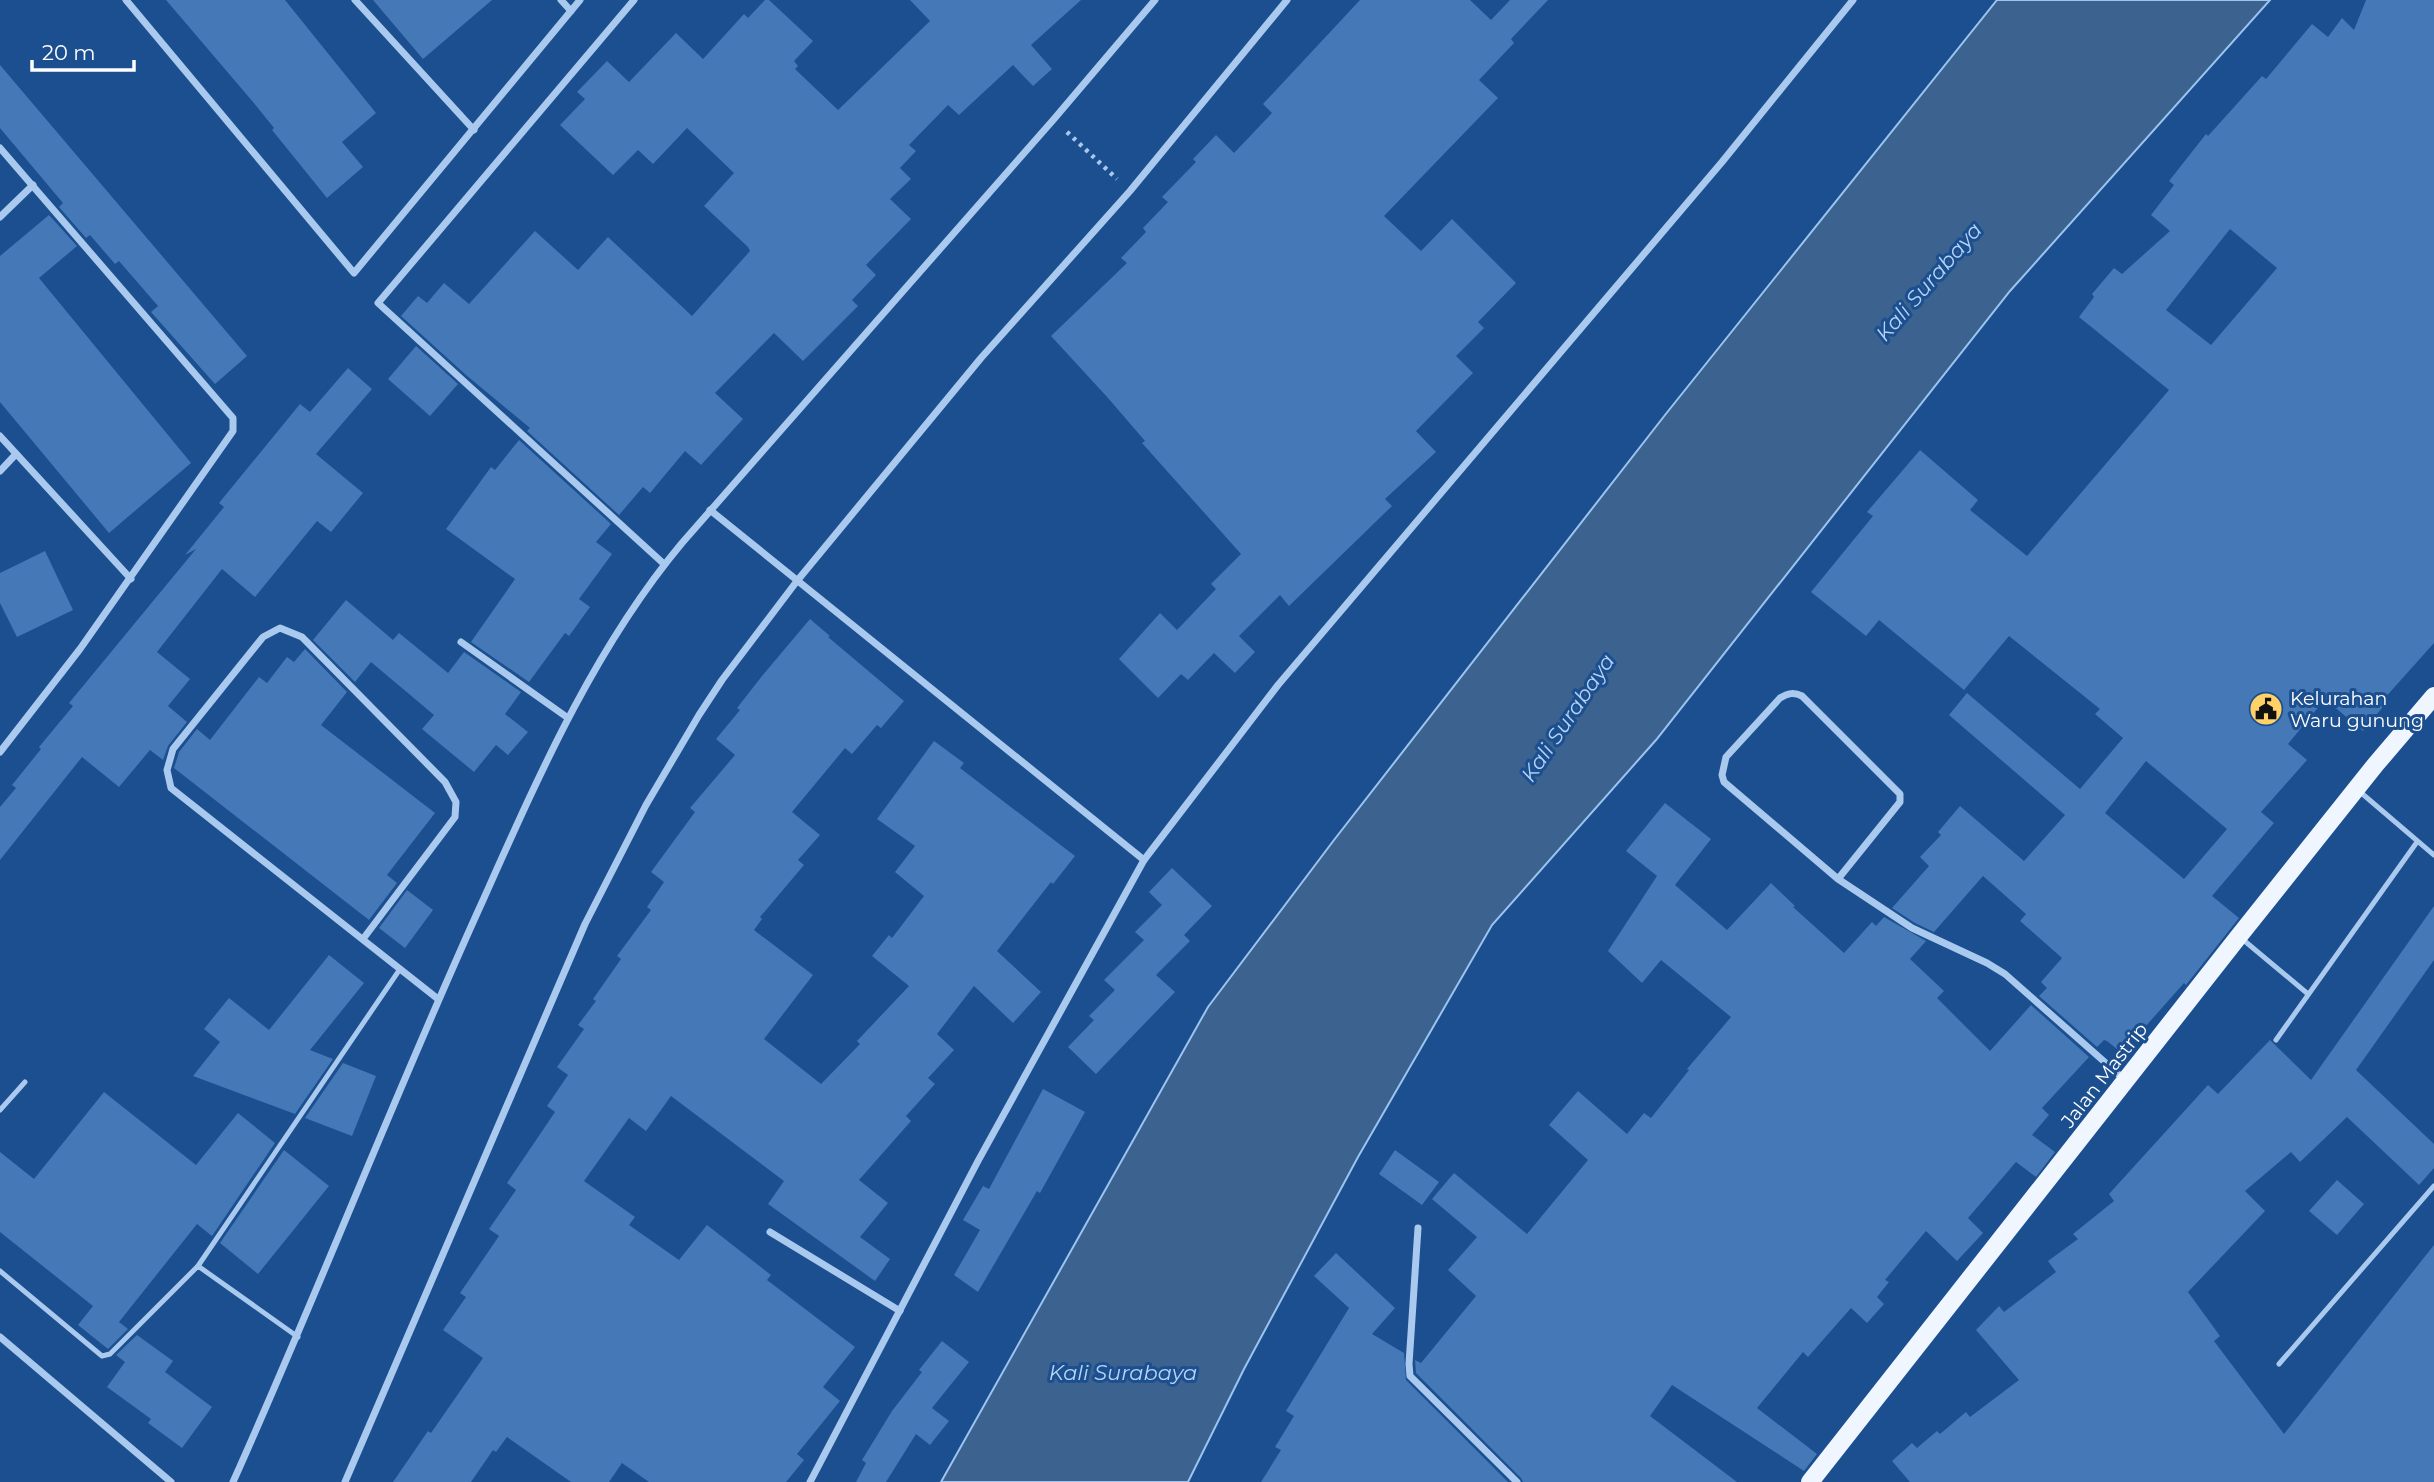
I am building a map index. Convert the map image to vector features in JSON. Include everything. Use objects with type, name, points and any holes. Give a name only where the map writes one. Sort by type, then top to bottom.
[{"type":"main road","name":"Jalan Mastrip","points":[[1810,1482],[2238,936],[2356,788],[2434,696]]},
{"type":"street","points":[[126,0],[354,272],[580,0]]},
{"type":"street","points":[[355,0],[474,130]]},
{"type":"street","points":[[561,0],[571,11]]},
{"type":"street","points":[[634,0],[378,303],[664,564]]},
{"type":"street","points":[[233,1482],[298,1336],[438,999],[568,718],[614,640],[664,564],[1045,130],[1155,0]]},
{"type":"street","points":[[345,1482],[585,925],[646,805],[699,715],[797,581],[981,358],[1130,191],[1287,0]]},
{"type":"street","points":[[810,1482],[978,1161],[1144,860],[1278,685],[1722,162],[1853,0]]},
{"type":"street","points":[[0,148],[234,422],[233,431],[131,579],[0,752]]},
{"type":"street","points":[[0,217],[33,185]]},
{"type":"street","points":[[0,436],[131,579]]},
{"type":"street","points":[[0,471],[16,454]]},
{"type":"street","points":[[710,510],[1144,860]]},
{"type":"street","points":[[363,939],[454,817],[456,802],[445,782],[302,636],[280,628],[263,637],[173,749],[167,770],[171,788],[438,999]]},
{"type":"street","points":[[461,642],[568,718]]},
{"type":"street","points":[[1838,879],[1900,802],[1900,794],[1802,696],[1786,694],[1726,757],[1721,775],[1724,782],[1838,879],[1912,928],[2006,974],[2126,1081]]},
{"type":"street","points":[[1418,1228],[1410,1376],[1517,1482]]},
{"type":"street","points":[[769,1232],[900,1311]]},
{"type":"street","points":[[0,1337],[171,1482]]},
{"type":"lane","points":[[2356,788],[2434,855]]},
{"type":"lane","points":[[2276,1040],[2417,842]]},
{"type":"lane","points":[[2238,936],[2308,995]]},
{"type":"lane","points":[[0,1271],[99,1355],[110,1354],[198,1266],[400,970]]},
{"type":"lane","points":[[0,1110],[25,1082]]},
{"type":"lane","points":[[2279,1364],[2434,1186]]},
{"type":"lane","points":[[198,1266],[298,1336]]},
{"type":"path","points":[[1065,131],[1120,182]]},
{"type":"water","name":"Kali Surabaya","points":[[1997,0],[2270,0],[2010,291],[1656,740],[1492,925],[1358,1157],[1244,1369],[1188,1482],[941,1482],[1208,1007],[1334,840],[1665,415]]},
{"type":"building","points":[[166,0],[285,0],[376,113],[342,142],[363,167],[327,198],[253,102]]},
{"type":"building","points":[[373,0],[492,0],[423,59]]},
{"type":"building","points":[[765,0],[769,0],[813,41],[794,61],[798,66],[795,69],[838,110],[930,21],[910,0],[1081,0],[1031,45],[1052,69],[1033,86],[1013,65],[959,115],[948,105],[909,145],[916,151],[900,168],[911,179],[890,199],[911,219],[866,265],[876,275],[852,300],[858,306],[803,361],[774,333],[715,393],[743,419],[701,465],[685,451],[650,493],[643,487],[619,515],[527,431],[530,428],[401,316],[418,296],[427,303],[444,283],[469,304],[535,231],[578,270],[608,237],[692,316],[750,251],[704,206],[734,173],[687,128],[653,164],[638,150],[613,175],[560,125],[585,99],[577,92],[607,61],[629,82],[676,33],[703,59],[744,14],[748,18]]},
{"type":"building","points":[[1360,0],[1470,0],[1491,20],[1510,0],[1548,0],[1511,39],[1514,43],[1479,80],[1498,98],[1384,216],[1421,251],[1452,219],[1516,283],[1478,322],[1484,328],[1456,356],[1473,373],[1416,431],[1436,452],[1385,499],[1392,506],[1289,606],[1280,595],[1239,636],[1255,652],[1235,673],[1214,653],[1188,680],[1181,674],[1158,698],[1119,659],[1160,613],[1177,630],[1216,589],[1211,584],[1241,554],[1142,443],[1145,441],[1108,398],[1051,336],[1127,263],[1121,258],[1146,232],[1143,228],[1168,202],[1162,197],[1196,162],[1193,159],[1216,135],[1234,153],[1272,113],[1263,104]]},
{"type":"building","points":[[2366,0],[2434,0],[2434,643],[2383,700],[2386,703],[2363,731],[2325,699],[2288,744],[2307,760],[2261,812],[2274,823],[2212,896],[2239,918],[2186,985],[2184,983],[2122,1053],[2104,1040],[2097,1047],[2039,996],[2047,988],[2041,982],[2062,958],[2020,921],[2026,914],[1983,876],[1934,932],[1892,908],[1929,866],[1920,857],[1941,835],[1938,832],[1960,806],[2024,861],[2065,815],[1949,715],[1967,693],[2080,789],[2123,738],[2095,714],[2100,709],[2009,636],[1964,690],[1879,620],[1866,636],[1811,592],[1873,516],[1867,512],[1920,450],[1978,500],[1970,510],[2027,556],[2169,390],[2079,317],[2094,297],[2092,294],[2114,268],[2122,274],[2170,231],[2151,215],[2174,185],[2169,181],[2206,134],[2208,136],[2262,76],[2266,79],[2312,24],[2328,37],[2342,18],[2354,30]],"holes":[[[2230,229],[2277,268],[2211,345],[2166,310]],[[2146,761],[2227,829],[2184,879],[2105,813]]]},
{"type":"building","points":[[0,65],[247,356],[215,384],[151,312],[158,306],[119,261],[115,264],[90,235],[86,238],[59,207],[63,203],[0,128]]},
{"type":"building","points":[[49,215],[77,246],[39,278],[191,463],[109,533],[0,402],[0,256]]},
{"type":"building","points":[[416,346],[458,384],[430,416],[388,379]]},
{"type":"building","points":[[348,368],[372,389],[316,454],[363,493],[331,532],[317,521],[255,597],[222,569],[157,652],[190,679],[168,706],[187,722],[168,746],[163,760],[150,750],[119,787],[82,757],[0,860],[0,807],[16,788],[12,785],[41,749],[39,747],[73,706],[69,703],[196,549],[185,555],[224,507],[219,503],[300,404],[310,412]]},
{"type":"building","points":[[519,440],[611,524],[596,542],[612,554],[579,599],[590,607],[569,636],[565,633],[529,682],[471,642],[515,579],[446,529],[491,467],[495,470]]},
{"type":"building","points":[[45,551],[73,610],[17,637],[0,603],[0,573]]},
{"type":"building","points":[[346,600],[393,640],[399,633],[448,673],[464,652],[521,692],[505,714],[528,732],[508,755],[496,745],[474,772],[422,729],[434,715],[371,662],[355,682],[313,640]]},
{"type":"building","points":[[810,619],[904,701],[881,728],[877,725],[852,754],[845,748],[792,812],[820,835],[798,860],[804,865],[760,917],[762,919],[754,930],[813,975],[764,1039],[821,1084],[860,1044],[857,1041],[909,986],[872,956],[889,935],[892,938],[924,896],[895,872],[915,846],[877,819],[934,741],[964,763],[960,768],[1075,856],[997,951],[1041,992],[1013,1023],[974,986],[937,1034],[954,1050],[928,1078],[935,1084],[906,1116],[911,1121],[859,1180],[888,1203],[860,1237],[890,1259],[875,1281],[768,1204],[784,1181],[671,1096],[646,1131],[629,1118],[584,1181],[635,1217],[629,1225],[679,1260],[707,1225],[771,1275],[767,1280],[855,1347],[823,1387],[840,1401],[797,1454],[804,1460],[786,1482],[649,1482],[622,1463],[609,1482],[571,1482],[507,1437],[496,1452],[493,1450],[471,1482],[393,1482],[483,1358],[443,1330],[466,1297],[460,1293],[499,1236],[489,1229],[516,1190],[507,1183],[555,1112],[547,1106],[568,1075],[557,1067],[584,1029],[578,1025],[621,959],[617,956],[651,910],[647,907],[664,882],[651,872],[695,812],[690,808],[735,755],[716,739],[740,710],[737,708],[762,676]]},
{"type":"building","points":[[305,649],[347,692],[321,725],[435,813],[387,875],[397,883],[369,920],[174,768],[179,752],[197,729],[210,740],[259,677],[267,683],[287,657],[294,662]]},
{"type":"building","points":[[1665,803],[1711,839],[1675,885],[1727,930],[1771,883],[1844,953],[1872,922],[1876,926],[1884,917],[1926,941],[1910,959],[1944,991],[1937,998],[1990,1051],[2031,1005],[2089,1057],[2042,1108],[2049,1115],[2032,1135],[2055,1152],[2036,1177],[2016,1162],[1968,1218],[1983,1233],[1957,1261],[1926,1231],[1885,1280],[1889,1282],[1877,1297],[1884,1304],[1867,1323],[1851,1308],[1808,1357],[1803,1352],[1757,1408],[1817,1454],[1804,1471],[1672,1385],[1650,1416],[1737,1482],[1523,1482],[1416,1373],[1415,1360],[1421,1363],[1476,1296],[1448,1270],[1477,1237],[1432,1199],[1454,1173],[1527,1234],[1588,1160],[1549,1125],[1578,1091],[1627,1134],[1644,1113],[1651,1118],[1689,1070],[1687,1069],[1731,1017],[1661,960],[1642,983],[1608,951],[1657,876],[1626,851]]},
{"type":"building","points":[[1172,868],[1212,906],[1184,935],[1190,941],[1156,975],[1175,992],[1096,1074],[1068,1047],[1094,1020],[1089,1016],[1115,990],[1104,980],[1144,940],[1135,932],[1162,905],[1149,892]]},
{"type":"building","points":[[407,890],[433,910],[405,948],[379,928]]},
{"type":"building","points":[[2434,906],[2434,960],[2356,1070],[2434,1144],[2434,1168],[2419,1185],[2347,1117],[2300,1162],[2291,1152],[2245,1191],[2265,1211],[2188,1292],[2220,1336],[2214,1341],[2284,1434],[2434,1245],[2434,1482],[1910,1482],[1892,1461],[1912,1443],[1917,1448],[1937,1431],[1940,1434],[1966,1412],[1970,1417],[2019,1380],[1976,1330],[1999,1306],[2004,1312],[2056,1272],[2048,1261],[2078,1239],[2073,1234],[2114,1201],[2109,1194],[2208,1085],[2218,1094],[2270,1040],[2311,1080]]},
{"type":"building","points":[[329,955],[364,983],[310,1050],[333,1059],[295,1114],[193,1076],[220,1042],[204,1029],[229,998],[269,1030]]},
{"type":"building","points":[[343,1063],[376,1076],[352,1136],[305,1118]]},
{"type":"building","points":[[1043,1089],[1085,1112],[1040,1193],[1037,1191],[978,1292],[954,1275],[980,1230],[963,1220],[983,1186],[989,1189]]},
{"type":"building","points":[[104,1092],[196,1165],[238,1113],[275,1143],[212,1236],[197,1224],[119,1322],[128,1329],[108,1349],[78,1325],[93,1306],[0,1232],[0,1152],[34,1179]]},
{"type":"building","points":[[284,1150],[329,1186],[258,1274],[220,1243]]},
{"type":"building","points":[[1395,1150],[1439,1182],[1422,1205],[1379,1174]]},
{"type":"building","points":[[2337,1180],[2364,1204],[2337,1235],[2309,1211]]},
{"type":"building","points":[[1336,1253],[1395,1308],[1372,1334],[1404,1353],[1406,1380],[1508,1482],[1261,1482],[1281,1450],[1275,1447],[1294,1416],[1286,1411],[1349,1308],[1314,1276]]},
{"type":"building","points":[[137,1335],[173,1361],[165,1372],[212,1407],[182,1448],[148,1423],[151,1419],[107,1387],[125,1362],[116,1355]]},
{"type":"building","points":[[942,1341],[969,1362],[932,1408],[949,1421],[930,1445],[916,1434],[886,1482],[856,1482],[866,1463],[862,1460],[892,1411],[922,1372],[919,1370]]},
{"type":"place","name":"Kelurahan Waru gunung","points":[[2266,709]]}]
